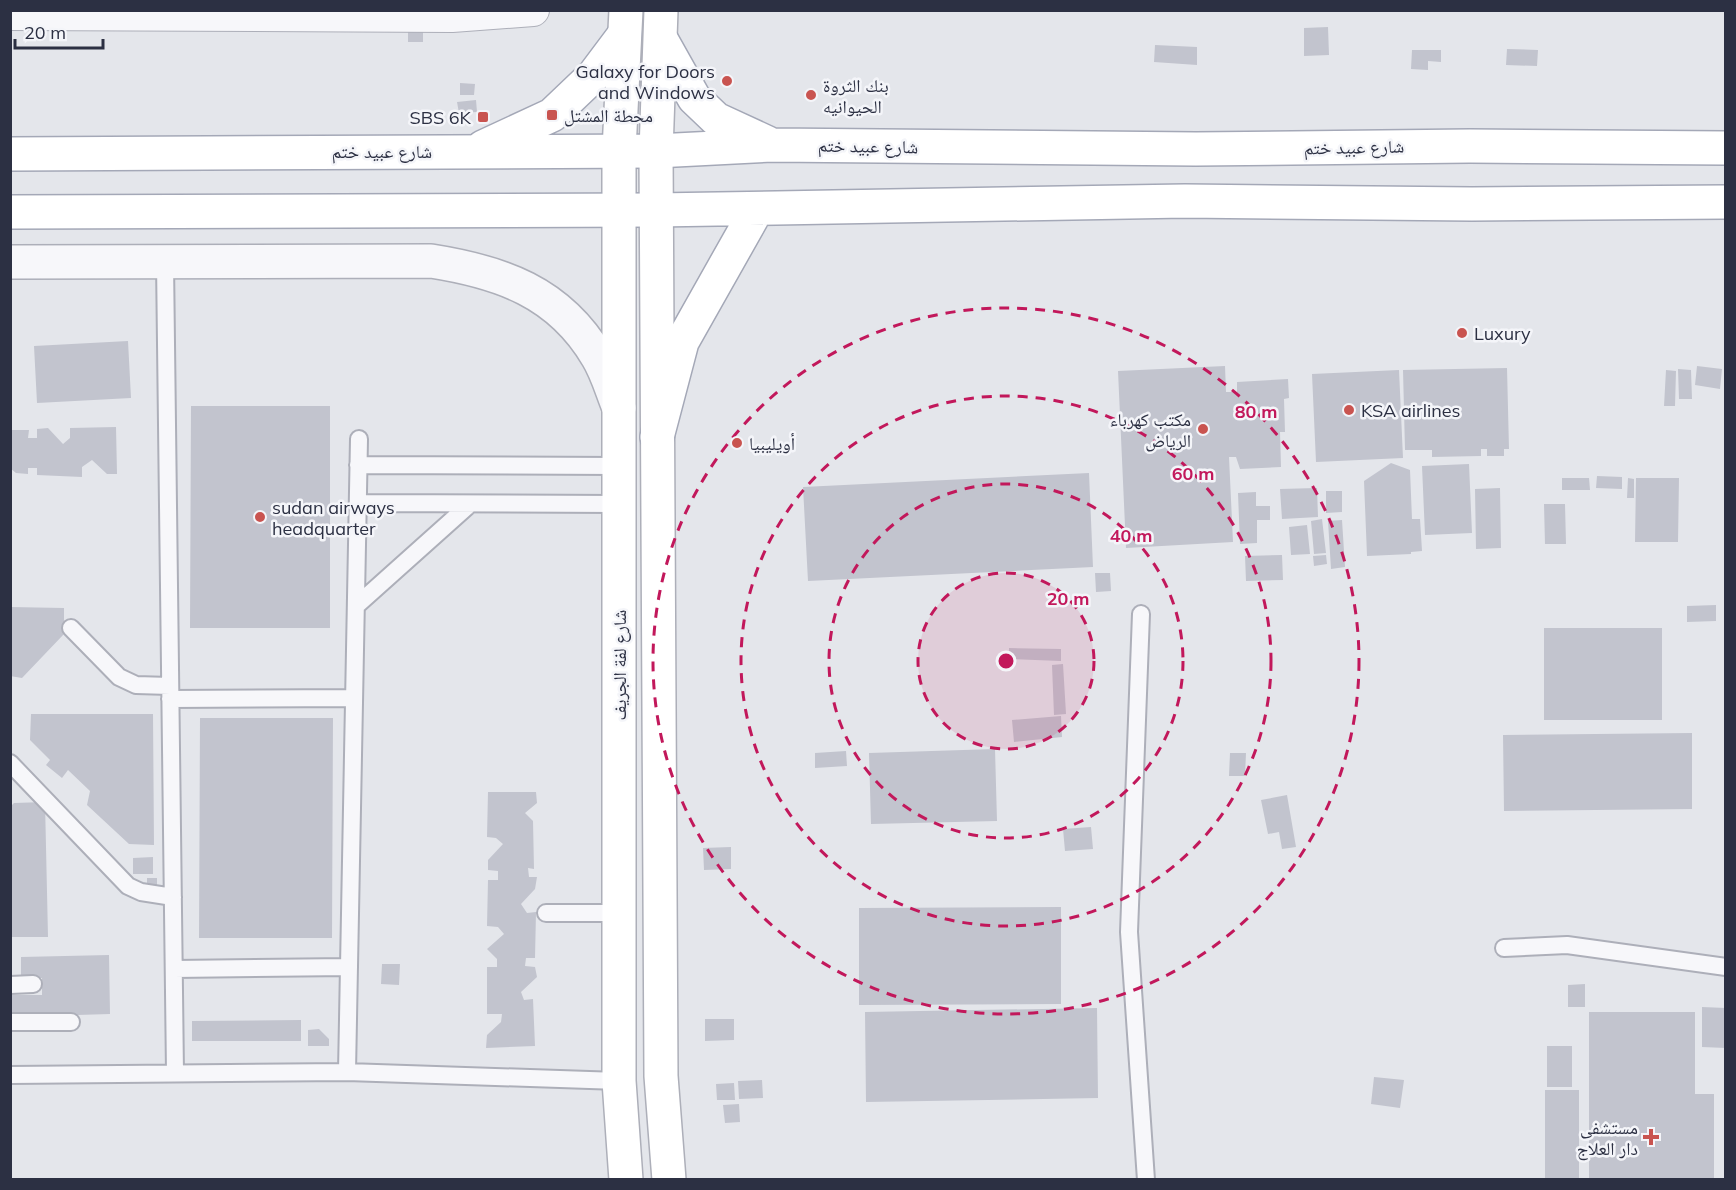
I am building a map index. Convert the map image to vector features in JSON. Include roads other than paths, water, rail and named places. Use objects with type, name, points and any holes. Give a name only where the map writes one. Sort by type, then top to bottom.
[{"type":"main road","name":"شارع لفة الجريف","points":[[625,23],[619,150],[619,1081],[627,1179]]},
{"type":"main road","points":[[476,151],[552,115],[594,75],[625,23]]},
{"type":"main road","points":[[662,26],[694,98],[716,119],[772,146]]},
{"type":"main road","points":[[662,26],[656,152],[657,437],[661,1076],[669,1179]]},
{"type":"main road","name":"شارع عبيد ختم","points":[[10,154],[619,150],[656,152],[772,146],[1196,149],[1470,146],[1725,148]]},
{"type":"main road","points":[[10,212],[656,210],[1185,201],[1472,204],[1725,202]]},
{"type":"main road","points":[[657,437],[682,342],[757,209]]},
{"type":"main road","points":[[619,1081],[661,1076]]},
{"type":"street","points":[[10,14],[311,13],[452,16],[532,10]]},
{"type":"street","points":[[10,262],[431,261],[475,268],[517,282],[561,311],[598,356],[619,408]]},
{"type":"lane","points":[[165,261],[175,1073]]},
{"type":"lane","points":[[347,1072],[359,440]]},
{"type":"lane","points":[[358,465],[619,466]]},
{"type":"lane","points":[[358,503],[619,504]]},
{"type":"lane","points":[[356,606],[470,504]]},
{"type":"lane","points":[[1141,614],[1130,932],[1146,1179]]},
{"type":"lane","points":[[72,628],[118,677],[136,685],[170,692],[354,698]]},
{"type":"lane","points":[[10,763],[128,885],[148,894],[173,897]]},
{"type":"lane","points":[[546,914],[619,914]]},
{"type":"lane","points":[[1504,948],[1567,945],[1725,967]]},
{"type":"lane","points":[[174,969],[348,967]]},
{"type":"lane","points":[[10,985],[33,984]]},
{"type":"lane","points":[[10,1022],[71,1022]]},
{"type":"lane","points":[[10,1075],[347,1072],[619,1081]]},
{"type":"place","name":"Galaxy for Doors and Windows","points":[[727,81]]},
{"type":"place","name":"بنك الثروة الحيوانيه","points":[[811,95]]},
{"type":"place","name":"محطة المشتل","points":[[552,115]]},
{"type":"place","name":"SBS 6K","points":[[483,117]]},
{"type":"place","name":"Luxury","points":[[1462,333]]},
{"type":"place","name":"KSA airlines","points":[[1349,410]]},
{"type":"place","name":"مكتب كهرباء الرياض","points":[[1203,429]]},
{"type":"place","name":"أويليبيا","points":[[737,443]]},
{"type":"place","name":"sudan airways headquarter","points":[[260,517]]},
{"type":"place","name":"مستشفى دار العلاج","points":[[1651,1137]]}]
